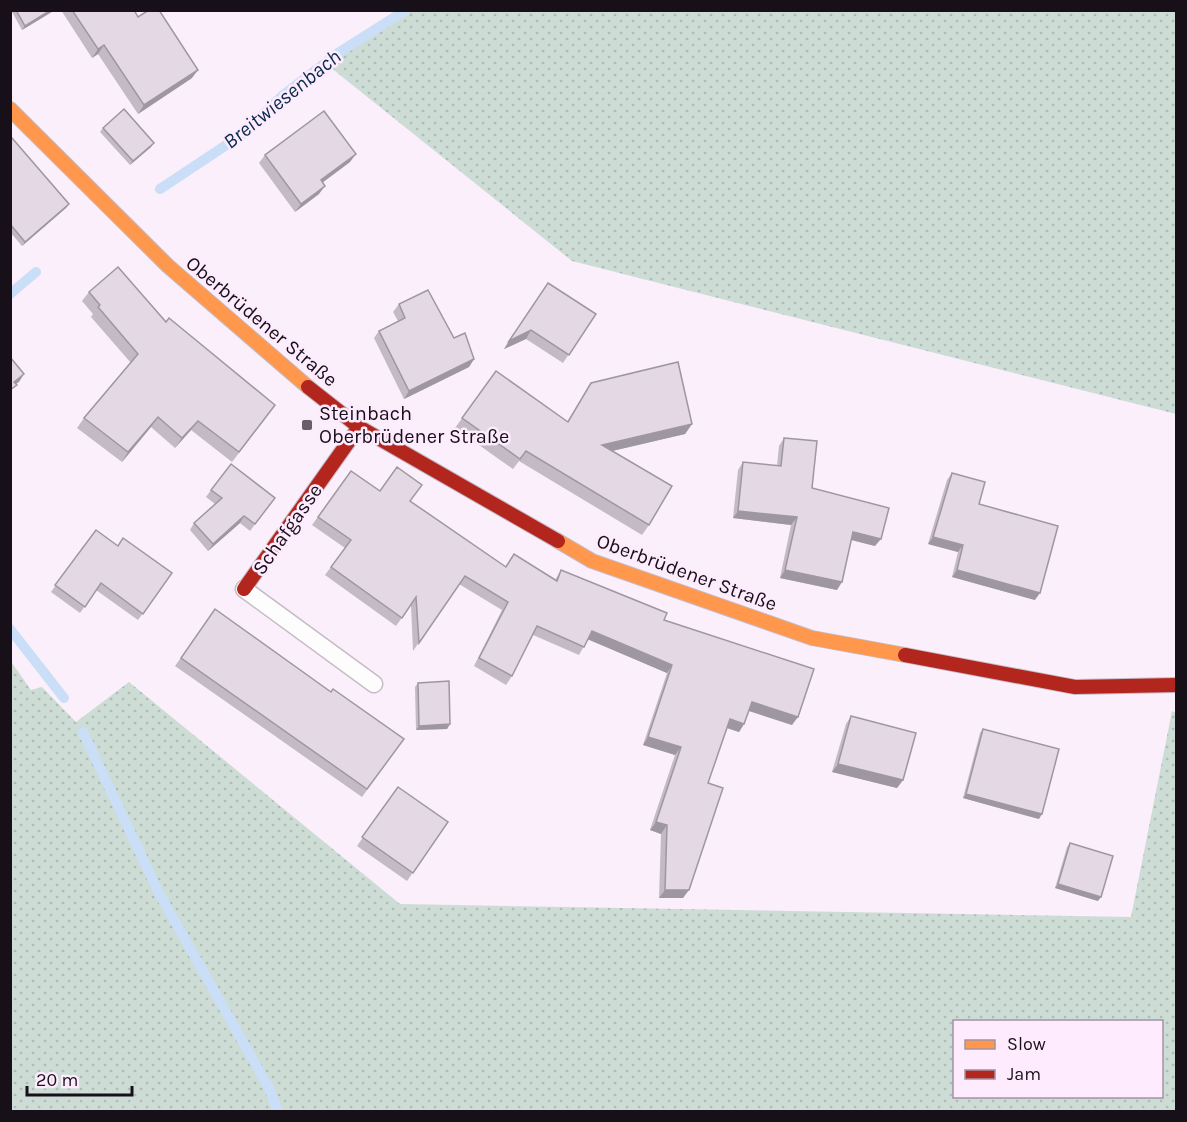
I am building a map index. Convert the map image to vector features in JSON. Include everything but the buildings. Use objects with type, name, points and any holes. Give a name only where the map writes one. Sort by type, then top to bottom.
[{"type":"street","name":"Oberbrüdener Straße","points":[[10,109],[168,266],[304,384],[359,427],[592,561],[812,638],[1075,687],[1176,685]]},
{"type":"street","name":"Schafgasse","points":[[244,589],[359,427]]},
{"type":"lane","name":"Schafgasse","points":[[244,589],[374,684]]},
{"type":"shaded area","points":[[406,10],[1176,11],[1176,414],[572,261],[325,63]]},
{"type":"shaded area","points":[[10,660],[31,690],[42,687],[76,722],[129,682],[400,904],[1131,917],[1172,711],[1176,713],[1176,1111],[11,1111]]},
{"type":"waterway","name":"Breitwiesenbach","points":[[160,189],[243,134],[282,96],[338,53],[406,10]]},
{"type":"waterway","points":[[10,294],[36,272]]},
{"type":"waterway","points":[[10,629],[64,698]]},
{"type":"waterway","points":[[83,732],[159,893],[270,1090],[278,1112]]},
{"type":"traffic: slow","points":[[10,109],[168,266],[308,387]]},
{"type":"traffic: slow","points":[[558,541],[592,561],[812,638],[905,655]]},
{"type":"traffic: jam","points":[[308,387],[359,427],[558,541]]},
{"type":"traffic: jam","points":[[244,589],[359,427]]},
{"type":"traffic: jam","points":[[905,655],[1075,687],[1176,685]]},
{"type":"place","name":"Steinbach Oberbrüdener Straße","points":[[307,425]]}]
